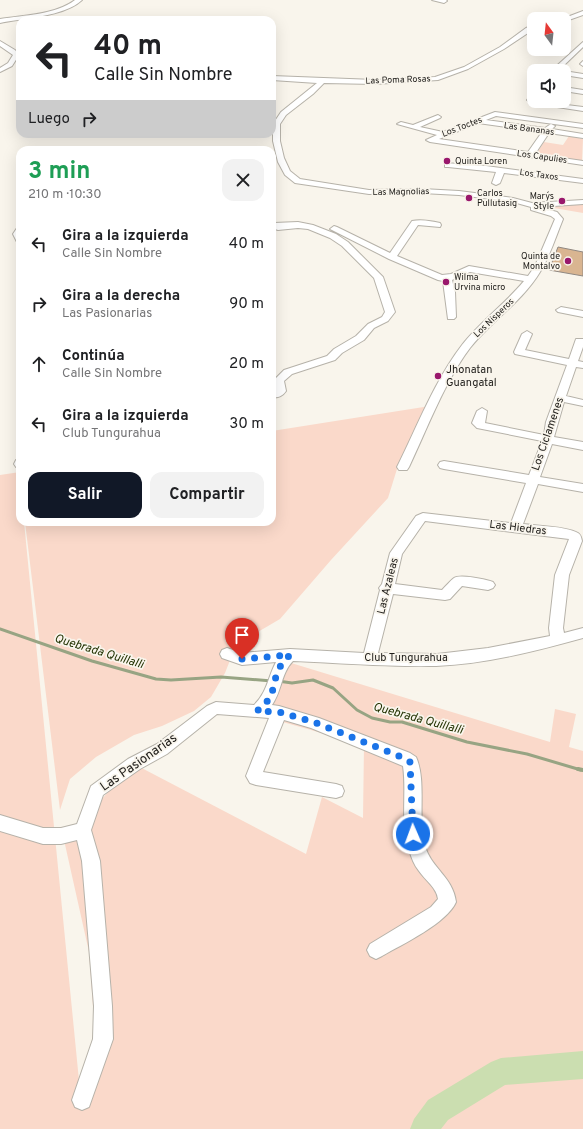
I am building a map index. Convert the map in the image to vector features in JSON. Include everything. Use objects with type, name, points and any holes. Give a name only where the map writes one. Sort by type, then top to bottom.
[{"type":"street","points":[[26,16],[57,10],[74,4],[78,0]]},
{"type":"street","points":[[435,0],[444,1]]},
{"type":"street","points":[[571,17],[583,13]]},
{"type":"street","points":[[0,21],[16,18]]},
{"type":"street","name":"Las Poma Rosas","points":[[276,78],[322,81],[412,81],[436,79],[466,68],[502,48],[527,30]]},
{"type":"street","points":[[0,42],[16,45]]},
{"type":"street","points":[[0,42],[13,51],[16,55],[14,60],[9,65],[0,70]]},
{"type":"street","points":[[562,64],[582,45]]},
{"type":"street","points":[[571,74],[583,76]]},
{"type":"street","name":"Las Magnolias","points":[[322,81],[306,96],[284,111],[277,122],[277,146],[283,167],[293,178],[302,181],[343,186],[369,192],[452,192],[517,200],[532,205],[583,202]]},
{"type":"street","points":[[571,90],[583,92]]},
{"type":"street","points":[[530,155],[546,131],[556,122],[565,108]]},
{"type":"street","points":[[571,108],[583,109]]},
{"type":"street","name":"Los Toctes","points":[[430,140],[495,114],[556,122]]},
{"type":"street","points":[[413,127],[438,116]]},
{"type":"street","name":"Las Bananas","points":[[476,121],[583,136]]},
{"type":"street","points":[[556,122],[583,126]]},
{"type":"street","points":[[401,124],[442,134]]},
{"type":"street","name":"Los Capulies","points":[[430,140],[583,163]]},
{"type":"street","name":"Los Taxos","points":[[448,165],[502,170],[583,181]]},
{"type":"street","points":[[496,183],[502,170]]},
{"type":"street","points":[[552,188],[556,177]]},
{"type":"street","name":"Los Nisperos","points":[[403,467],[444,382],[466,347],[491,319],[515,298],[539,266],[559,219],[557,216],[535,209],[532,205]]},
{"type":"street","points":[[276,225],[293,221],[311,221],[342,232],[437,277],[447,279],[469,269],[529,279]]},
{"type":"street","points":[[392,257],[416,223],[420,222],[437,225]]},
{"type":"street","points":[[276,227],[310,227],[327,233],[345,244],[378,277],[390,312],[385,319],[371,326],[360,338],[342,348],[327,360],[284,374],[280,380],[281,391],[276,394]]},
{"type":"street","points":[[447,279],[450,292],[451,317]]},
{"type":"street","points":[[561,310],[583,314]]},
{"type":"street","points":[[527,334],[519,352],[578,364]]},
{"type":"street","name":"Los Ciclamenes","points":[[516,527],[532,480],[548,440],[552,422],[561,398],[578,364],[580,341]]},
{"type":"street","points":[[561,398],[583,402]]},
{"type":"street","points":[[482,411],[478,423],[482,426],[583,446]]},
{"type":"street","points":[[444,466],[583,488]]},
{"type":"street","name":"Las Hiedras","points":[[420,519],[426,517],[516,527],[569,534],[575,537],[576,541],[562,575],[556,628],[558,640]]},
{"type":"street","name":"Las Azaleas","points":[[370,659],[386,588],[396,553],[420,519]]},
{"type":"street","points":[[386,588],[446,595],[459,582],[488,584]]},
{"type":"street","name":"Club Tungurahua","points":[[227,654],[242,659],[290,655],[370,659],[437,660],[488,654],[558,640],[583,633]]},
{"type":"street","points":[[257,711],[265,705],[272,694],[280,667],[290,655]]},
{"type":"street","name":"Las Pasionarias","points":[[83,830],[97,791],[134,764],[162,749],[216,708],[279,712],[341,732],[404,758],[410,762],[413,834],[421,859],[444,888],[447,896],[447,902],[437,913],[376,950]]},
{"type":"street","points":[[279,712],[254,776],[256,778],[336,791]]},
{"type":"street","points":[[0,823],[4,823],[33,834],[54,838],[68,836],[83,830],[91,861],[103,1006],[103,1039],[82,1100]]},
{"type":"shaded area","points":[[569,136],[583,139],[582,161],[537,153],[544,142],[563,145]]},
{"type":"shaded area","points":[[583,204],[583,213],[554,208],[555,205]]},
{"type":"shaded area","points":[[430,406],[397,469],[388,498],[331,560],[280,619],[236,645],[225,673],[211,697],[194,711],[162,726],[134,735],[96,757],[70,779],[60,810],[25,526],[276,526],[276,430]]},
{"type":"shaded area","points":[[16,473],[16,526],[24,526],[82,1111],[97,1061],[89,952],[64,840],[134,764],[306,854],[322,797],[363,818],[364,745],[272,719],[269,688],[278,659],[550,742],[555,709],[576,714],[569,747],[583,751],[583,1129],[0,1129],[0,475]]},
{"type":"building","name":"Quinta de Montalvo","points":[[558,247],[583,252],[583,276],[549,270]]},
{"type":"waterway","name":"Quebrada Quillalli","points":[[0,629],[92,661],[156,679],[171,680],[221,677],[272,681]]},
{"type":"waterway","name":"Quebrada Quillalli","points":[[278,681],[292,683],[313,680],[333,688],[357,710],[372,718],[390,722],[402,722],[467,742],[527,754],[581,770]]},
{"type":"waterway","name":"Quebrada Quillalli","points":[[578,769],[583,770]]},
{"type":"waterway","points":[[424,1129],[438,1110],[501,1072],[583,1065]]},
{"type":"place","name":"Quinta Loren","points":[[447,161]]},
{"type":"place","name":"Carlos Pullutasig","points":[[469,198]]},
{"type":"place","name":"Mary´s Style","points":[[562,201]]},
{"type":"place","name":"Quinta de Montalvo","points":[[568,261]]},
{"type":"place","name":"Wilma Urvina micro","points":[[446,282]]},
{"type":"place","name":"Jhonatan Guangatal","points":[[438,376]]},
{"type":"route","points":[[242,659],[258,659],[290,655],[280,667],[272,694],[265,705],[257,711],[279,712],[314,722],[404,758],[410,762],[413,834]]}]
